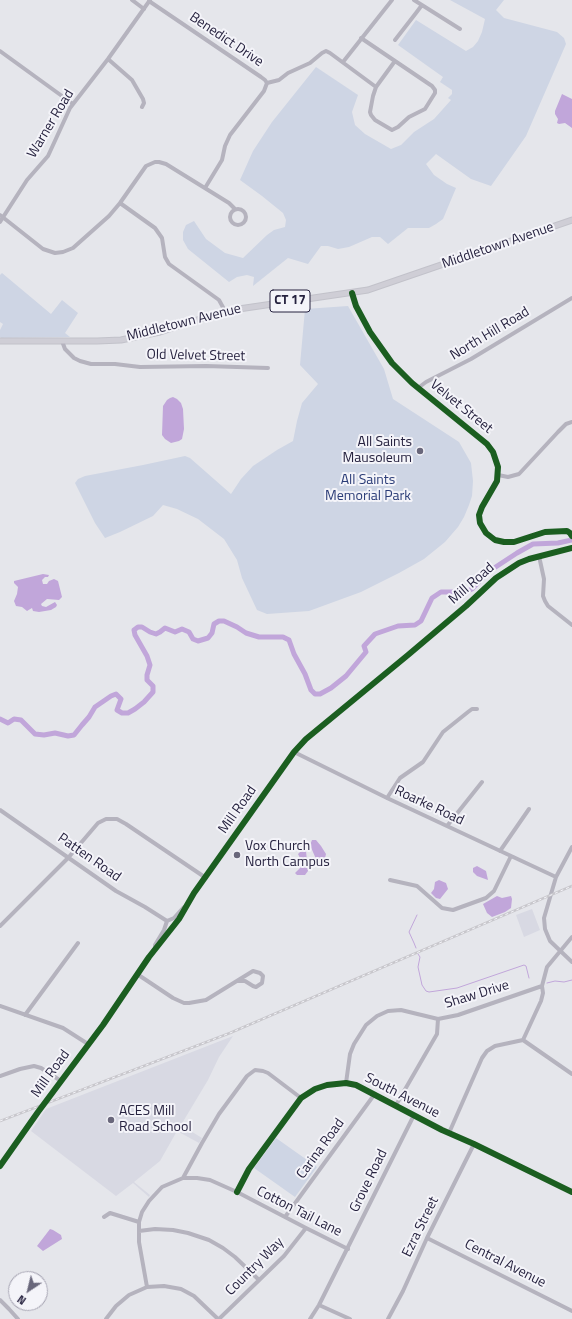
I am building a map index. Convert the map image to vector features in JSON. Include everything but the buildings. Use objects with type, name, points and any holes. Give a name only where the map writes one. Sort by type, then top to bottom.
[{"type":"main road","name":"Middletown Avenue","points":[[0,341],[107,341],[139,337],[160,332],[224,311],[352,293],[382,286],[572,220]]},
{"type":"street","points":[[132,0],[144,9]]},
{"type":"street","points":[[343,62],[392,0]]},
{"type":"street","points":[[414,0],[460,29]]},
{"type":"street","name":"Warner Road","points":[[0,222],[2,216],[27,180],[48,156],[70,108],[150,1]]},
{"type":"street","name":"Benedict Drive","points":[[150,1],[261,77],[266,83],[264,91],[230,135],[225,146],[222,160],[205,188]]},
{"type":"street","points":[[394,40],[422,5]]},
{"type":"street","points":[[362,38],[434,88],[435,94],[427,108],[407,119],[396,129],[392,130],[375,120],[370,114],[376,87],[395,61]]},
{"type":"street","points":[[0,51],[73,104]]},
{"type":"street","points":[[266,83],[279,80],[288,73],[310,64],[324,52],[330,53],[376,87]]},
{"type":"street","points":[[108,59],[132,80],[143,99],[144,103],[142,108]]},
{"type":"street","points":[[2,216],[47,251],[58,253],[67,251],[109,216],[146,166],[155,162],[166,164],[229,203],[235,209],[239,209],[245,214],[245,220],[242,225],[234,225],[230,219],[231,213],[235,209]]},
{"type":"street","points":[[120,203],[155,228],[162,238],[165,257],[169,264],[219,300],[224,311]]},
{"type":"street","name":"Velvet Street","points":[[352,293],[362,317],[377,344],[399,370],[418,388],[487,444],[495,456],[498,467],[498,475]]},
{"type":"street","name":"North Hill Road","points":[[418,388],[426,382],[472,359],[572,298]]},
{"type":"street","name":"Old Velvet Street","points":[[62,341],[65,349],[74,358],[91,364],[268,368]]},
{"type":"street","points":[[572,422],[566,424],[519,474],[508,477],[498,475],[495,486],[482,507],[479,515],[482,528],[491,537],[501,542],[509,542],[545,532],[570,530],[572,536]]},
{"type":"street","name":"Mill Road","points":[[0,1166],[155,949],[179,919],[194,893],[294,752],[306,739],[466,606],[496,578],[523,561],[572,548]]},
{"type":"street","points":[[539,556],[544,579],[543,596],[545,601],[548,606],[572,625]]},
{"type":"street","points":[[387,798],[400,778],[423,762],[443,732],[472,709],[477,709]]},
{"type":"street","name":"Roarke Road","points":[[294,752],[387,798],[556,877]]},
{"type":"street","points":[[447,826],[482,782]]},
{"type":"street","points":[[500,851],[529,809]]},
{"type":"street","name":"Patten Road","points":[[0,810],[116,891],[167,921]]},
{"type":"street","points":[[0,926],[68,858],[98,823],[106,819],[117,819],[133,828],[206,878]]},
{"type":"street","points":[[572,847],[556,877],[544,914],[544,929],[550,941],[572,962]]},
{"type":"street","points":[[390,880],[417,886],[442,908],[452,910],[486,898],[494,891],[511,856]]},
{"type":"street","points":[[155,949],[155,944],[164,930],[167,921],[174,918],[183,908],[187,906]]},
{"type":"street","points":[[523,1040],[541,1001],[543,993],[542,986],[547,968],[572,937]]},
{"type":"street","points":[[25,1015],[78,943]]},
{"type":"street","points":[[137,974],[173,998],[189,1004],[206,1000],[253,971],[260,972],[263,976],[262,983],[256,986],[238,981]]},
{"type":"street","name":"Shaw Drive","points":[[346,1083],[350,1054],[354,1044],[366,1025],[377,1016],[388,1011],[401,1010],[438,1019],[458,1015],[542,986]]},
{"type":"street","points":[[0,1006],[63,1028],[88,1044]]},
{"type":"street","points":[[396,1105],[437,1034],[438,1019]]},
{"type":"street","points":[[449,1133],[482,1058],[487,1051],[495,1046],[523,1040],[572,1074]]},
{"type":"street","points":[[0,1076],[34,1066],[41,1068],[61,1081]]},
{"type":"street","points":[[183,1178],[219,1114],[247,1076],[255,1070],[268,1073],[301,1098]]},
{"type":"street","name":"South Avenue","points":[[237,1192],[249,1169],[301,1098],[315,1089],[327,1085],[346,1083],[356,1086],[396,1105],[449,1133],[572,1192]]},
{"type":"street","name":"Carina Road","points":[[285,1217],[374,1095]]},
{"type":"street","name":"Grove Road","points":[[310,1319],[319,1305],[348,1249],[414,1115]]},
{"type":"street","name":"Ezra Street","points":[[388,1319],[474,1144]]},
{"type":"street","name":"Cotton Tail Lane","points":[[147,1287],[138,1242],[139,1222],[142,1212],[149,1201],[162,1188],[183,1178],[210,1180],[237,1192],[348,1249]]},
{"type":"street","points":[[104,1217],[110,1213],[139,1222]]},
{"type":"street","name":"Country Way","points":[[218,1319],[258,1279],[284,1256],[306,1228]]},
{"type":"street","points":[[139,1231],[155,1229],[173,1230],[209,1240],[235,1256],[258,1279]]},
{"type":"street","name":"Central Avenue","points":[[427,1238],[572,1311]]},
{"type":"street","points":[[106,1319],[124,1299],[138,1290],[147,1287],[164,1286],[173,1287],[187,1292],[198,1299],[218,1319]]},
{"type":"street","points":[[0,1300],[18,1319]]},
{"type":"street","points":[[319,1305],[350,1319]]},
{"type":"shaded area","points":[[562,94],[572,99],[572,128],[565,123],[557,123],[558,119],[555,111]]},
{"type":"shaded area","points":[[173,397],[181,403],[183,409],[184,429],[182,439],[171,443],[162,435],[163,406],[167,400]]},
{"type":"shaded area","points":[[43,574],[49,575],[42,580],[43,584],[47,584],[49,581],[54,579],[58,581],[62,597],[59,600],[47,599],[41,604],[42,606],[46,607],[55,602],[57,605],[56,607],[51,610],[39,612],[33,611],[32,608],[27,611],[22,607],[16,606],[14,601],[18,587],[14,581]]},
{"type":"shaded area","points":[[312,840],[316,840],[321,846],[326,854],[325,858],[319,860],[316,859],[310,845]]},
{"type":"shaded area","points":[[303,849],[306,851],[308,871],[305,875],[297,875],[295,873],[300,868],[302,862],[298,854]]},
{"type":"shaded area","points":[[477,866],[486,871],[488,880],[477,876],[473,872],[473,868]]},
{"type":"shaded area","points":[[439,880],[446,883],[448,889],[440,899],[436,898],[431,893],[434,889],[435,882]]},
{"type":"shaded area","points":[[497,896],[502,898],[511,896],[511,908],[492,917],[487,913],[483,904]]},
{"type":"shaded area","points":[[532,909],[540,930],[524,937],[516,915]]},
{"type":"shaded area","name":"ACES Mill Road School","points":[[233,1036],[219,1057],[208,1080],[181,1125],[202,1138],[199,1143],[177,1131],[160,1161],[134,1182],[150,1195],[149,1197],[133,1183],[116,1196],[31,1131],[46,1109]]},
{"type":"shaded area","points":[[50,1229],[61,1235],[62,1239],[43,1251],[37,1246]]},
{"type":"green space","points":[[450,0],[504,0],[496,10],[504,18],[557,32],[564,38],[566,44],[526,136],[491,186],[471,179],[436,154],[426,164],[434,175],[456,188],[443,219],[429,228],[408,228],[388,244],[380,237],[372,237],[349,247],[338,249],[328,246],[321,246],[308,264],[288,258],[253,286],[254,277],[247,275],[237,277],[229,282],[188,249],[183,240],[183,232],[186,225],[194,221],[206,239],[225,253],[243,258],[267,235],[274,230],[285,227],[286,220],[283,213],[240,180],[253,151],[272,122],[316,67],[358,95],[352,112],[355,125],[365,134],[391,149],[401,145],[414,132],[434,119],[451,100],[448,98],[452,94],[452,90],[440,82],[443,77],[398,45],[416,20],[466,51],[473,47],[478,41],[482,32],[485,19]]},
{"type":"green space","points":[[2,273],[51,314],[62,300],[78,313],[65,333],[70,337],[1,338],[0,330],[3,324],[0,322],[0,275]]},
{"type":"green space","name":"All Saints Memorial Park","points":[[348,306],[384,369],[393,399],[459,442],[471,463],[473,481],[472,496],[464,517],[458,527],[445,542],[424,559],[361,592],[309,611],[267,614],[257,610],[242,578],[237,560],[224,539],[198,519],[177,509],[163,505],[153,516],[105,538],[95,523],[75,483],[78,479],[85,476],[185,456],[190,458],[231,494],[241,479],[253,466],[293,441],[302,403],[318,384],[300,365],[305,309]]},
{"type":"green space","points":[[276,1138],[317,1167],[295,1197],[254,1168]]},
{"type":"waterway","points":[[0,719],[8,723],[14,719],[21,720],[35,734],[44,735],[55,733],[68,736],[74,735],[95,707],[111,696],[116,694],[121,699],[117,710],[122,713],[128,713],[135,709],[153,692],[153,686],[147,680],[150,665],[147,656],[135,635],[134,630],[138,627],[142,627],[156,634],[165,628],[175,632],[182,629],[189,632],[193,639],[198,641],[208,638],[212,633],[214,624],[219,621],[224,621],[246,633],[259,637],[283,637],[289,640],[311,690],[315,694],[320,694],[331,688],[346,676],[366,652],[364,646],[375,634],[398,626],[415,625],[421,621],[432,598],[441,592],[465,592],[472,589],[488,572],[533,544],[558,543],[572,540]]},
{"type":"waterway","points":[[416,948],[409,932],[417,915]]},
{"type":"waterway","points":[[418,954],[420,957],[418,967],[422,985],[426,991],[429,992],[457,988],[524,965],[526,966],[529,978]]},
{"type":"waterway","points":[[547,983],[572,980]]},
{"type":"railway","points":[[0,1121],[230,1033],[572,886]]},
{"type":"cycle path","points":[[352,293],[356,306],[370,332],[392,363],[412,383],[487,444],[493,452],[498,467],[497,481],[479,515],[480,523],[486,533],[495,540],[504,542],[514,542],[545,532],[567,531],[572,536]]},
{"type":"cycle path","points":[[0,1166],[103,1025],[149,957],[179,919],[194,893],[294,752],[306,739],[466,606],[496,578],[519,563],[529,559],[572,548]]},
{"type":"cycle path","points":[[237,1192],[249,1169],[301,1098],[315,1089],[327,1085],[346,1083],[356,1085],[442,1130],[572,1192]]},
{"type":"place","name":"All Saints Mausoleum","points":[[420,451]]},
{"type":"place","name":"Vox Church North Campus","points":[[237,855]]},
{"type":"place","name":"ACES Mill Road School","points":[[111,1120]]}]
